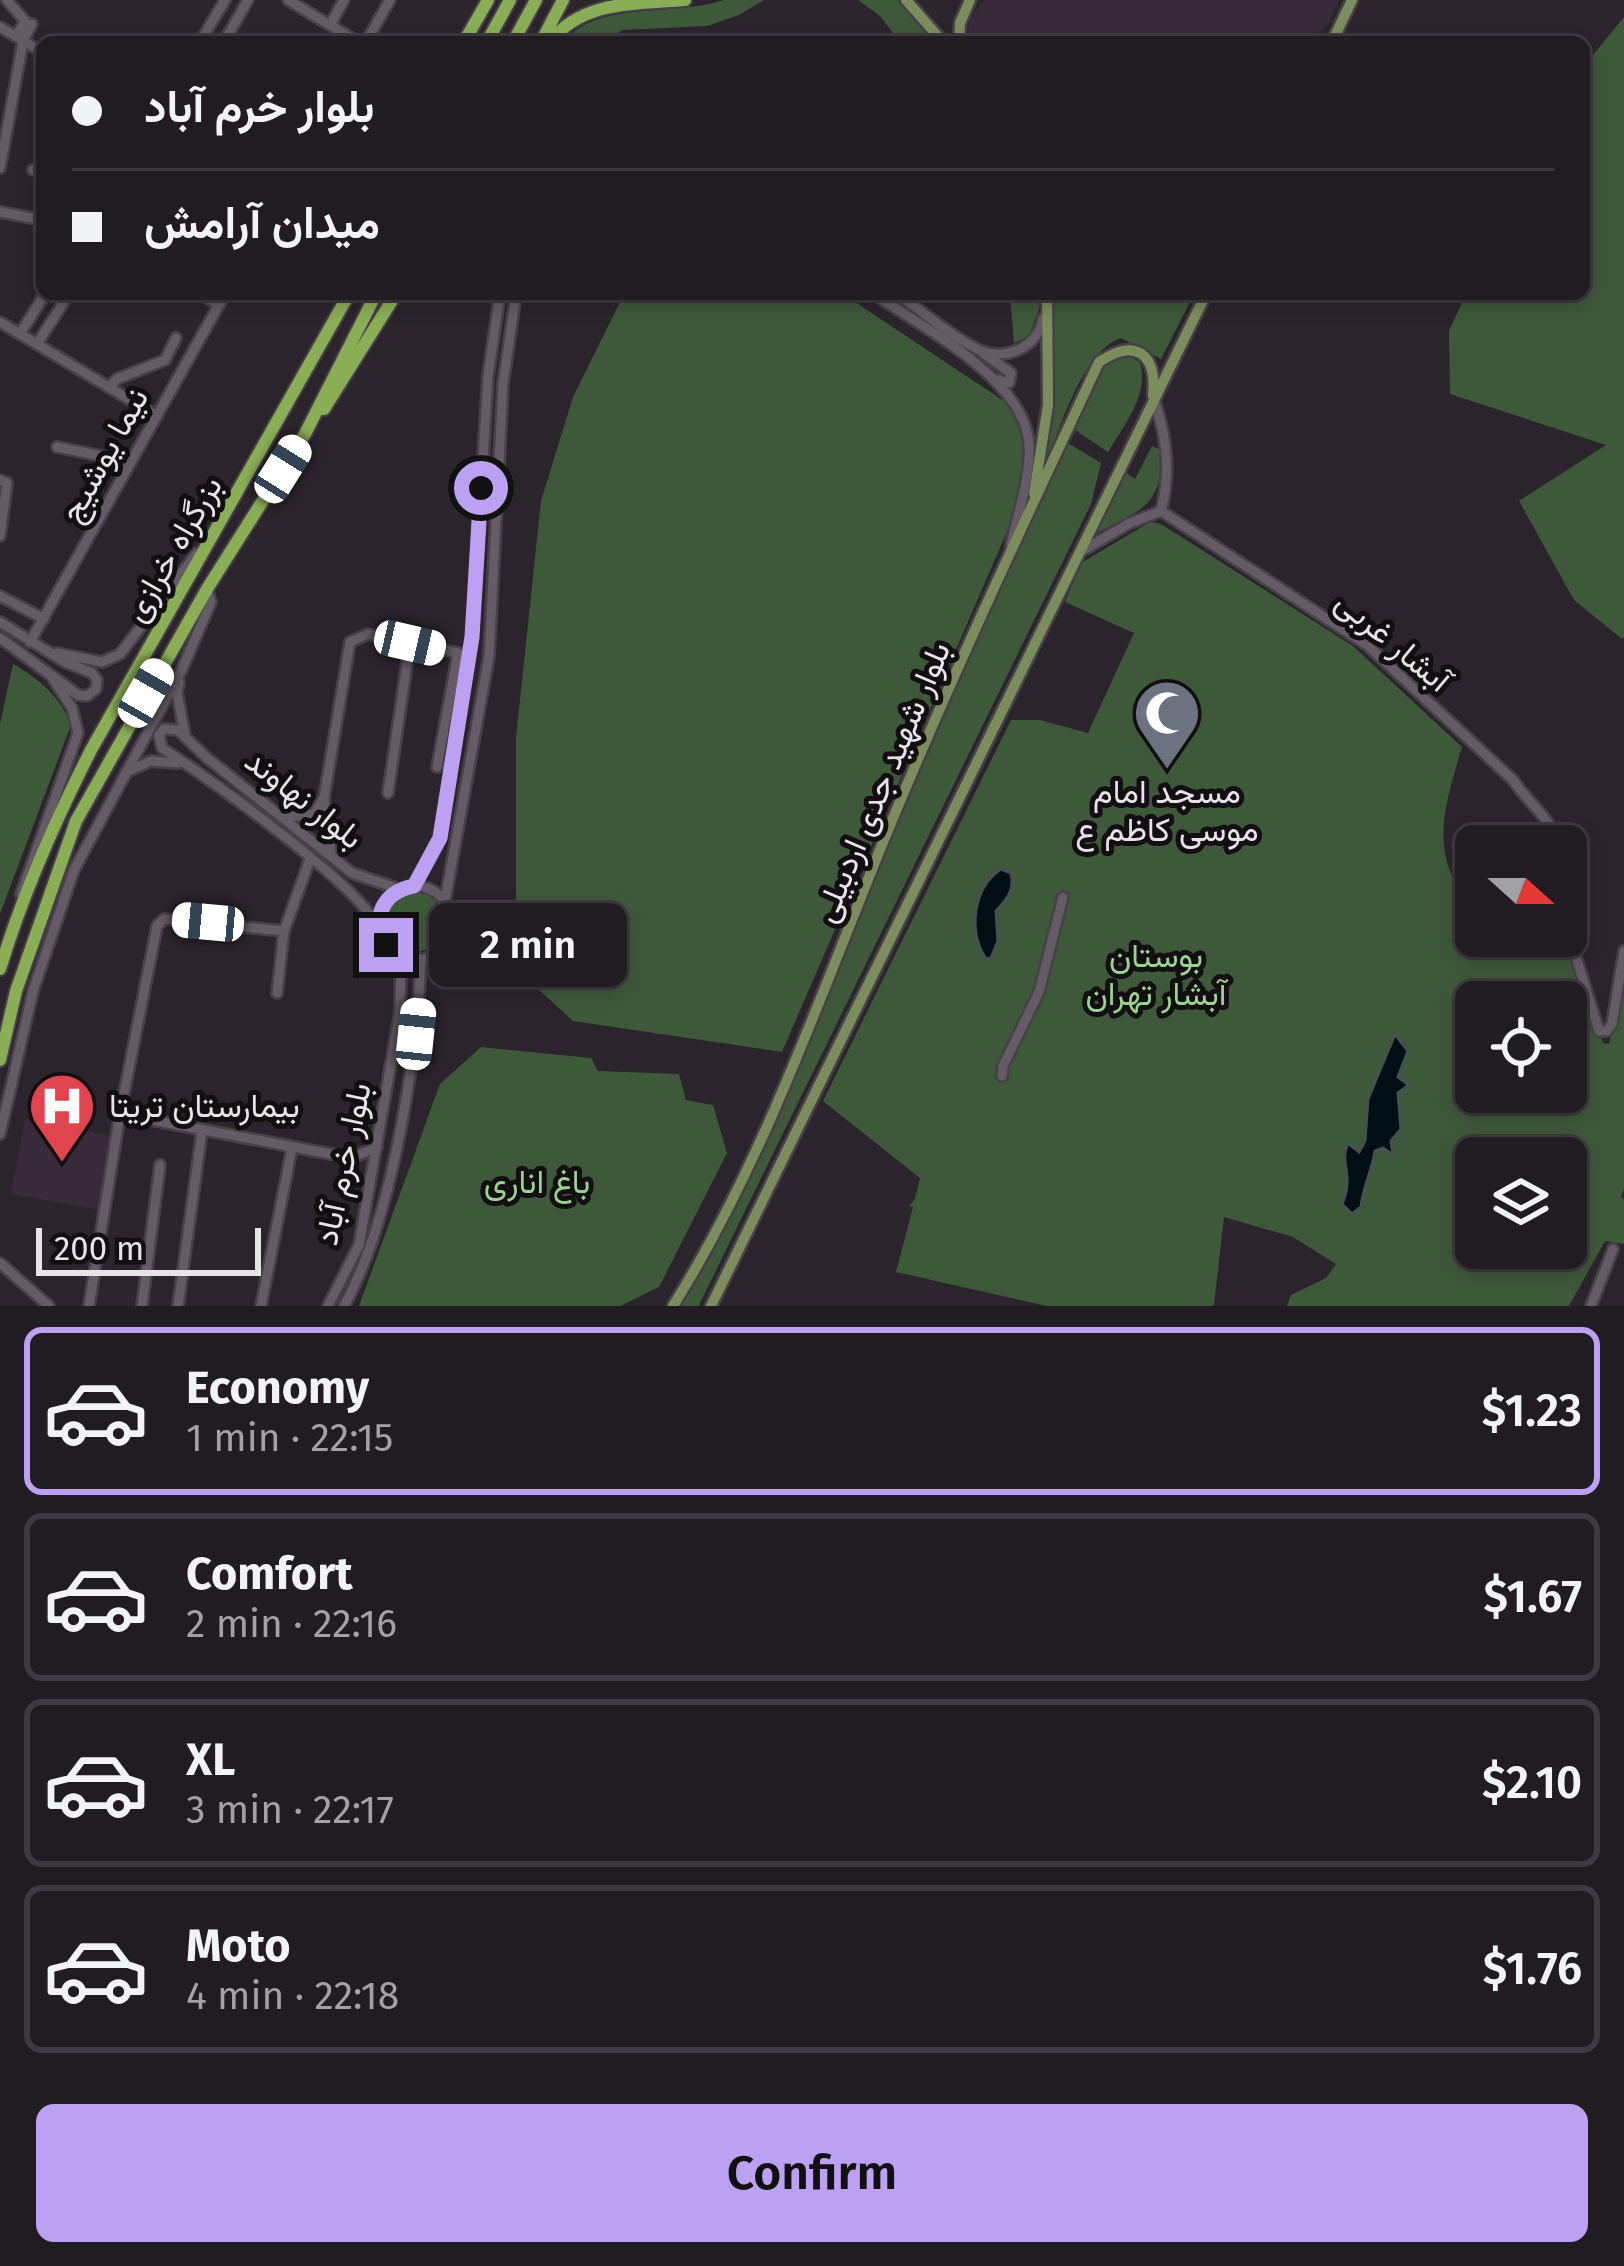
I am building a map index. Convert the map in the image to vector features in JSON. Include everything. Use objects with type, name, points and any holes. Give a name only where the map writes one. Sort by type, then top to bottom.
[{"type":"highway","points":[[467,36],[485,0]]},
{"type":"highway","points":[[490,36],[510,0]]},
{"type":"highway","points":[[516,36],[536,0]]},
{"type":"highway","points":[[547,36],[562,0]]},
{"type":"highway","points":[[552,36],[571,21],[608,5],[686,0]]},
{"type":"highway","name":"بزرگراه خرازی","points":[[0,968],[14,921],[81,771],[343,300]]},
{"type":"highway","name":"بزرگراه خرازی","points":[[0,1060],[16,991],[76,821],[207,589],[305,434],[373,300]]},
{"type":"highway","points":[[305,434],[392,300]]},
{"type":"main road","points":[[906,0],[938,36]]},
{"type":"main road","points":[[959,36],[970,0]]},
{"type":"main road","points":[[1335,36],[1352,0]]},
{"type":"main road","points":[[1029,518],[1048,405],[1047,300]]},
{"type":"main road","name":"بلوار شهید جدی اردبیلی","points":[[711,1306],[1203,300]]},
{"type":"main road","name":"بلوار شهید جدی اردبیلی","points":[[673,1306],[710,1249],[783,1086],[907,784],[1099,362],[1113,352],[1142,353],[1153,366],[1153,396]]},
{"type":"main road","points":[[663,1306],[686,1285]]},
{"type":"street","points":[[1,160],[6,104],[25,21],[8,0]]},
{"type":"street","points":[[204,36],[225,0]]},
{"type":"street","points":[[227,36],[248,0]]},
{"type":"street","points":[[288,0],[351,36]]},
{"type":"street","points":[[330,25],[344,0]]},
{"type":"street","points":[[366,36],[390,0]]},
{"type":"street","points":[[20,39],[32,24]]},
{"type":"street","points":[[0,26],[36,48]]},
{"type":"street","points":[[0,212],[36,219]]},
{"type":"street","points":[[20,334],[41,300]]},
{"type":"street","points":[[37,344],[65,300]]},
{"type":"street","name":"نیما یوشیج","points":[[30,642],[221,300]]},
{"type":"street","points":[[414,886],[440,838],[458,720],[488,376],[499,300]]},
{"type":"street","points":[[445,901],[489,656],[503,384],[515,300]]},
{"type":"street","points":[[883,300],[989,375],[1004,383],[1012,376],[907,300]]},
{"type":"street","points":[[981,352],[1011,352],[1037,339],[1046,300]]},
{"type":"street","points":[[0,322],[157,416]]},
{"type":"street","points":[[109,387],[117,379],[165,360],[176,338]]},
{"type":"street","points":[[94,378],[142,370]]},
{"type":"street","points":[[989,375],[1021,413],[1029,449],[1007,562]]},
{"type":"street","points":[[1076,555],[1130,523],[1161,512],[1167,452],[1153,396]]},
{"type":"street","points":[[57,447],[131,462]]},
{"type":"street","points":[[0,480],[7,482],[0,536]]},
{"type":"street","name":"آبشار غربی","points":[[1161,512],[1367,645],[1514,781],[1526,802],[1551,825]]},
{"type":"street","points":[[46,650],[102,662],[120,654],[176,576],[209,540]]},
{"type":"street","points":[[0,1134],[33,991],[74,870],[183,667],[211,602],[207,589]]},
{"type":"street","points":[[0,596],[44,619]]},
{"type":"street","points":[[0,622],[92,673],[98,684],[94,692],[82,696],[0,638]]},
{"type":"street","points":[[333,858],[324,798],[350,642],[368,634],[464,654]]},
{"type":"street","points":[[388,793],[410,643]]},
{"type":"street","points":[[437,767],[464,654]]},
{"type":"street","points":[[183,667],[177,693],[184,735]]},
{"type":"street","points":[[14,921],[78,733],[72,708],[52,676]]},
{"type":"street","points":[[446,717],[458,720]]},
{"type":"street","name":"بلوار نهاوند","points":[[378,927],[310,859],[158,743],[164,729],[178,730],[364,880],[399,890]]},
{"type":"street","points":[[124,773],[151,761],[175,762],[200,773]]},
{"type":"street","points":[[284,817],[314,814],[324,798]]},
{"type":"street","points":[[277,993],[284,931],[310,859]]},
{"type":"street","points":[[425,887],[445,901],[450,912],[449,937],[433,955],[401,957],[386,945],[378,927],[382,905],[399,890],[425,887]]},
{"type":"street","points":[[1002,1076],[1039,992],[1063,897]]},
{"type":"street","points":[[89,1306],[120,1114],[160,922],[184,920],[284,931]]},
{"type":"street","points":[[1576,957],[1599,1031],[1606,1031],[1612,1024],[1624,951]]},
{"type":"street","name":"بلوار خرم آباد","points":[[328,1306],[359,1245],[400,1012],[401,957]]},
{"type":"street","name":"بلوار خرم آباد","points":[[344,1306],[369,1255],[387,1182],[416,1034],[421,959]]},
{"type":"street","points":[[120,1114],[352,1158],[377,1148]]},
{"type":"street","points":[[178,1306],[202,1131]]},
{"type":"street","points":[[261,1306],[292,1148]]},
{"type":"street","points":[[352,1158],[371,1185]]},
{"type":"street","points":[[142,1306],[160,1165]]},
{"type":"street","points":[[1591,1306],[1613,1249]]},
{"type":"street","points":[[0,1263],[49,1306]]},
{"type":"shaded area","points":[[984,0],[1339,0],[1316,36],[967,36],[970,18]]},
{"type":"shaded area","points":[[1001,869],[1011,873],[1012,885],[996,911],[998,941],[991,958],[986,959],[977,936],[976,911],[984,887]]},
{"type":"shaded area","points":[[1395,1034],[1408,1051],[1398,1077],[1409,1085],[1398,1093],[1401,1129],[1391,1141],[1393,1155],[1383,1148],[1375,1151],[1361,1207],[1352,1214],[1342,1204],[1347,1185],[1345,1150],[1348,1143],[1359,1152],[1365,1141],[1368,1099]]},
{"type":"shaded area","name":"بیمارستان تریتا","points":[[25,1119],[113,1136],[101,1210],[11,1194]]},
{"type":"green space","points":[[764,0],[707,26],[570,36],[596,20],[616,15]]},
{"type":"green space","points":[[858,0],[898,0],[927,36],[895,36],[880,16]]},
{"type":"green space","points":[[1624,17],[1622,639],[1574,600],[1519,501],[1606,445],[1450,394],[1449,331],[1463,300],[1590,300],[1590,59]]},
{"type":"green space","points":[[621,300],[852,300],[1016,409],[1027,443],[1022,497],[782,1052],[573,1021],[538,989],[548,935],[516,915],[516,738],[541,501],[573,397]]},
{"type":"green space","points":[[1010,300],[1039,300],[1029,336],[1014,343]]},
{"type":"green space","points":[[1052,300],[1191,300],[1161,359],[1121,338],[1092,362],[1069,404],[1037,491],[1055,383]]},
{"type":"green space","points":[[1120,357],[1140,363],[1141,386],[1108,452],[1075,430],[1103,368]]},
{"type":"green space","points":[[1068,443],[1101,463],[1091,504],[699,1306],[681,1306],[758,1158],[909,788]]},
{"type":"green space","points":[[1152,446],[1161,450],[1161,469],[1152,496],[1134,514],[1091,536],[1125,472],[1135,479]]},
{"type":"green space","name":"بوستان آبشار تهران","points":[[1150,522],[1161,524],[1353,646],[1462,747],[1444,824],[1447,861],[1455,882],[1455,957],[1571,957],[1580,981],[1455,981],[1455,1113],[1587,1113],[1587,1000],[1603,1043],[1609,1044],[1624,985],[1624,1244],[1605,1241],[1569,1306],[1287,1306],[1291,1295],[1326,1278],[1336,1264],[1293,1237],[1224,1217],[1214,1305],[1210,1306],[1047,1306],[896,1272],[913,1207],[909,1206],[920,1178],[823,1101],[1011,720],[1040,720],[1088,733],[1134,633],[1065,602],[1081,563]],"holes":[[[1395,1034],[1406,1045],[1398,1078],[1409,1085],[1398,1093],[1401,1129],[1391,1141],[1394,1152],[1375,1151],[1366,1182],[1342,1204],[1350,1181],[1344,1153],[1349,1143],[1359,1152],[1365,1141],[1368,1099]]]},
{"type":"green space","points":[[13,664],[48,689],[71,725],[0,914],[0,724]]},
{"type":"green space","points":[[414,892],[435,901],[444,922],[435,943],[414,952],[393,943],[384,922],[393,901]]},
{"type":"green space","name":"باغ اناری","points":[[481,1047],[591,1058],[598,1071],[679,1074],[686,1100],[713,1105],[727,1153],[659,1287],[620,1306],[359,1306],[440,1084]]},
{"type":"place","name":"مسجد امام موسی کاظم ع","points":[[1167,772]]},
{"type":"place","name":"بیمارستان تریتا","points":[[62,1165]]},
{"type":"route","points":[[386,945],[378,927],[382,905],[399,890],[414,886],[440,838],[472,637],[481,488]]}]
